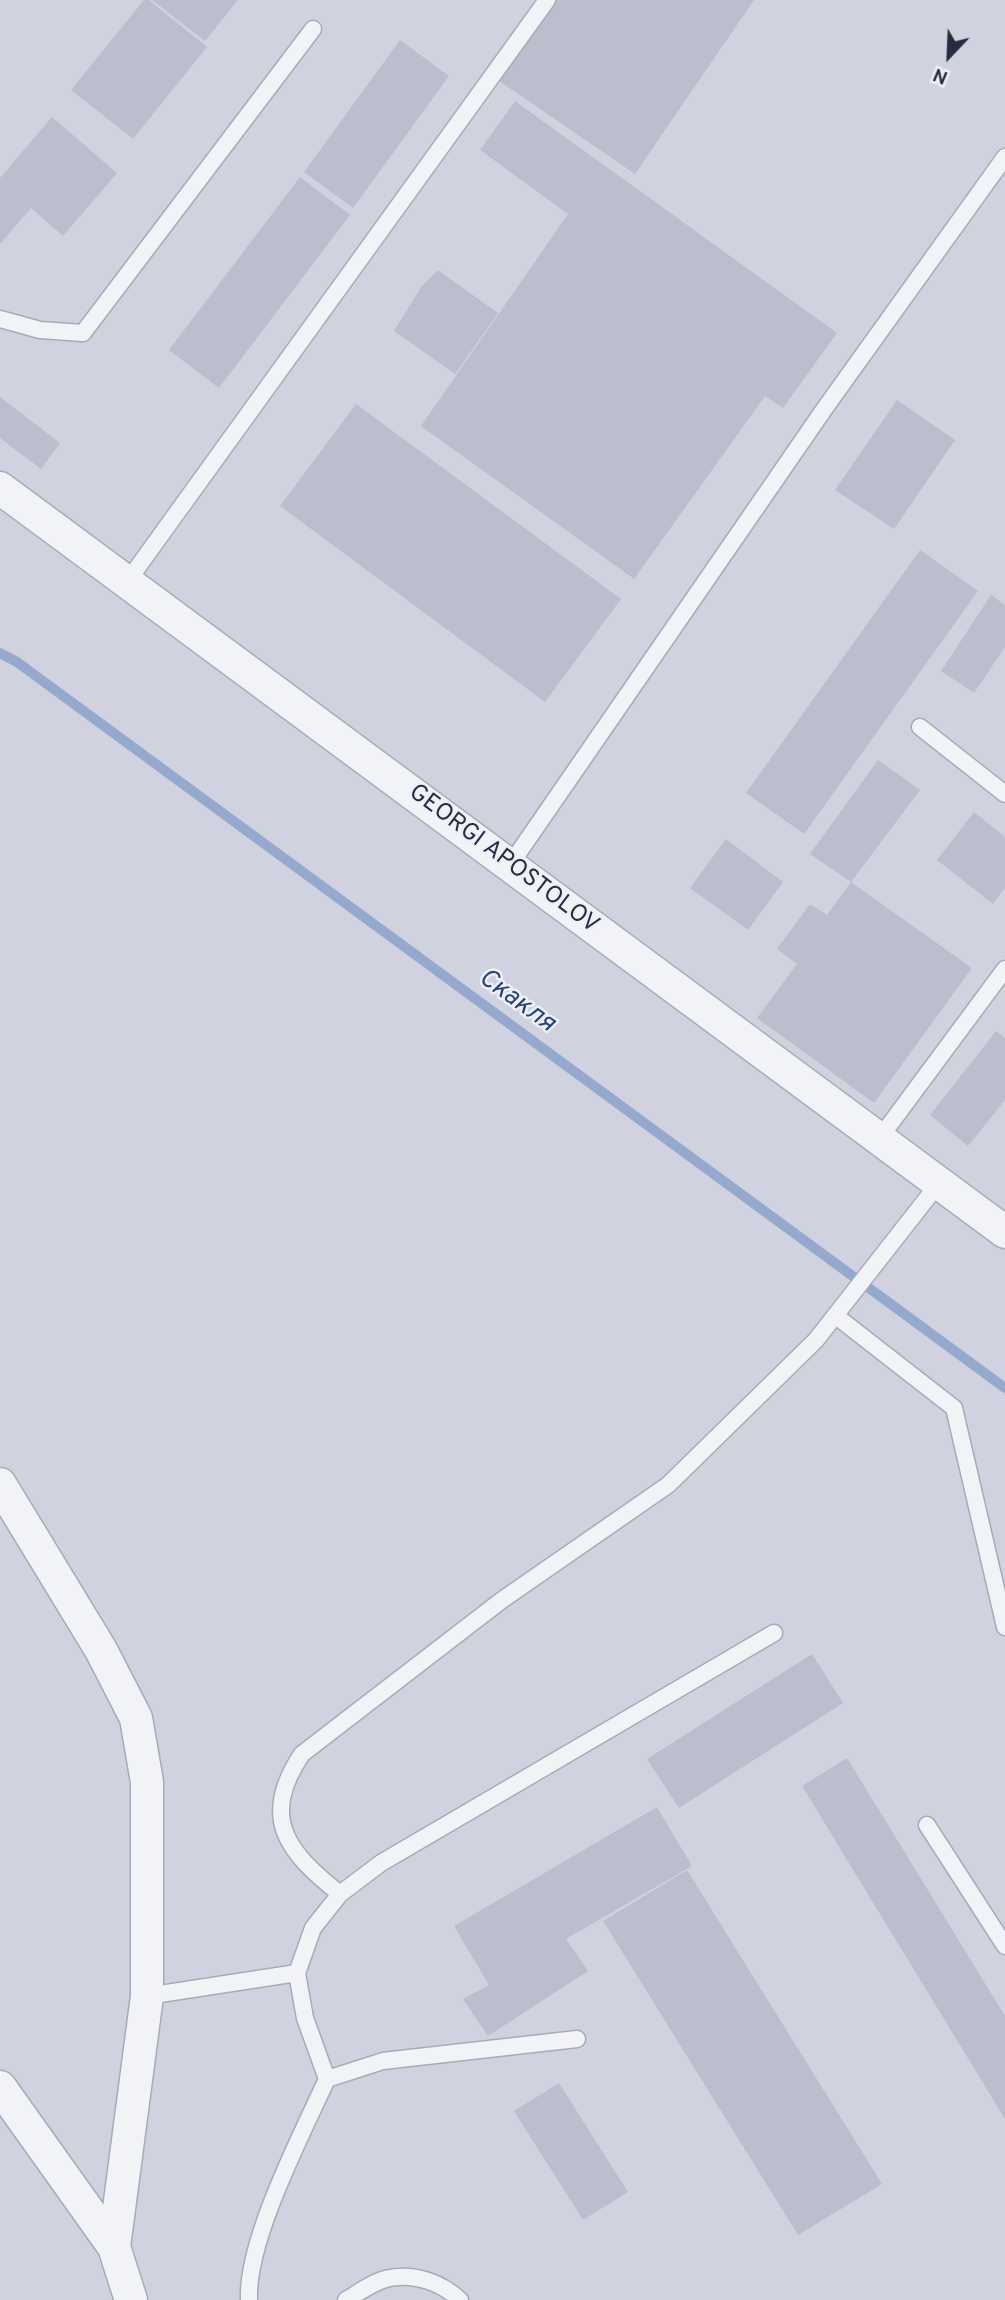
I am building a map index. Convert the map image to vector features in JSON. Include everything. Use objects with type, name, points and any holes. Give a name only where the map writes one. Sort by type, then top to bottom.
[{"type":"street","name":"GEORGI APOSTOLOV","points":[[0,488],[1005,1233]]},
{"type":"street","points":[[0,1483],[101,1650],[136,1718],[147,1782],[147,1996],[114,2246]]},
{"type":"street","points":[[0,2087],[114,2246],[131,2300]]},
{"type":"lane","points":[[127,582],[547,0]]},
{"type":"lane","points":[[0,319],[40,330],[83,333],[313,29]]},
{"type":"lane","points":[[510,865],[825,408],[1005,157]]},
{"type":"lane","points":[[920,727],[1005,794]]},
{"type":"lane","points":[[879,1139],[1005,969]]},
{"type":"lane","points":[[340,1894],[306,1867],[288,1841],[280,1811],[286,1778],[302,1754],[502,1600],[668,1485],[816,1340],[939,1184]]},
{"type":"lane","points":[[836,1316],[954,1408],[1005,1627]]},
{"type":"lane","points":[[249,2300],[259,2244],[278,2188],[327,2079],[305,2018],[297,1973],[313,1928],[340,1894],[381,1863],[774,1633]]},
{"type":"lane","points":[[926,1825],[1005,1946]]},
{"type":"lane","points":[[147,1996],[297,1973]]},
{"type":"lane","points":[[327,2079],[383,2061],[577,2039]]},
{"type":"lane","points":[[346,2300],[388,2277],[421,2279],[448,2288],[460,2300]]},
{"type":"shaded area","points":[[0,0],[1005,0],[1005,2300],[0,2300]]},
{"type":"building","points":[[144,0],[149,0],[207,47],[133,139],[71,90]]},
{"type":"building","points":[[152,0],[238,0],[205,41]]},
{"type":"building","points":[[544,0],[754,0],[635,174],[492,76]]},
{"type":"building","points":[[400,40],[449,76],[353,208],[304,172]]},
{"type":"building","points":[[515,101],[837,333],[783,408],[765,396],[634,579],[421,426],[568,214],[480,150]]},
{"type":"building","points":[[52,117],[117,173],[63,236],[31,208],[0,244],[0,178]]},
{"type":"building","points":[[300,177],[350,215],[219,388],[169,350]]},
{"type":"building","points":[[438,270],[498,313],[455,374],[394,331],[422,286]]},
{"type":"building","points":[[0,397],[60,443],[41,469],[0,438]]},
{"type":"building","points":[[897,400],[955,440],[894,529],[835,490]]},
{"type":"building","points":[[356,404],[621,599],[545,702],[280,506]]},
{"type":"building","points":[[920,550],[978,591],[804,834],[746,793]]},
{"type":"building","points":[[991,595],[1005,605],[1005,647],[974,693],[941,671]]},
{"type":"building","points":[[878,760],[920,790],[851,882],[810,854]]},
{"type":"building","points":[[974,812],[1005,837],[1005,888],[993,904],[937,860]]},
{"type":"building","points":[[726,839],[783,882],[748,930],[690,888]]},
{"type":"building","points":[[851,882],[972,968],[874,1103],[757,1018],[797,964],[777,949],[810,904],[827,915]]},
{"type":"building","points":[[996,1031],[1005,1038],[1005,1100],[968,1146],[930,1115]]},
{"type":"building","points":[[812,1654],[843,1703],[679,1808],[647,1759]]},
{"type":"building","points":[[847,1758],[1005,2016],[1005,2119],[802,1786]]},
{"type":"building","points":[[657,1807],[692,1866],[566,1939],[588,1971],[488,2036],[463,1999],[489,1985],[454,1926]]},
{"type":"building","points":[[687,1870],[882,2184],[798,2235],[603,1921]]},
{"type":"building","points":[[559,2083],[628,2192],[583,2220],[514,2111]]},
{"type":"waterway","name":"Скакля","points":[[0,653],[17,662],[1005,1388]]}]
